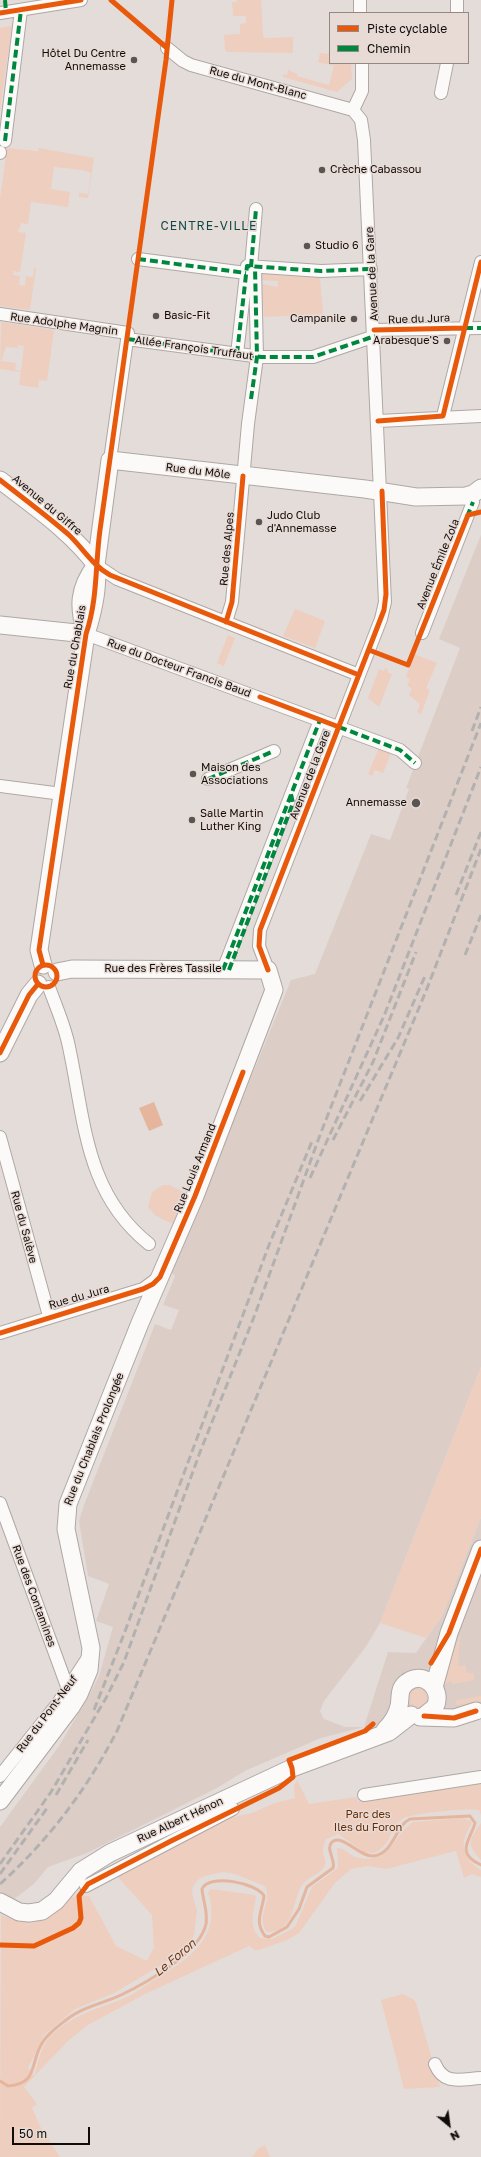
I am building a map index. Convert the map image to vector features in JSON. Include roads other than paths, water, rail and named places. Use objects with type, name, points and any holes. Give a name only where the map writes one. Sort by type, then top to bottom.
[{"type":"street","points":[[4,8],[21,10],[80,0]]},
{"type":"street","points":[[360,0],[360,12]]},
{"type":"street","points":[[457,0],[457,12]]},
{"type":"street","points":[[2,149],[21,10]]},
{"type":"street","name":"Rue du Mont-Blanc","points":[[167,48],[183,61],[192,65],[353,110]]},
{"type":"street","points":[[353,110],[363,88],[362,64]]},
{"type":"street","points":[[441,92],[447,64]]},
{"type":"street","name":"Avenue de la Gare","points":[[268,970],[259,946],[259,934],[381,619],[385,602],[382,491],[364,140],[361,120],[353,110]]},
{"type":"street","points":[[238,354],[251,269],[256,209]]},
{"type":"street","points":[[138,259],[251,269],[321,272],[371,269]]},
{"type":"street","points":[[443,416],[481,262]]},
{"type":"street","name":"Rue des Alpes","points":[[226,622],[232,602],[251,399],[259,357],[251,269]]},
{"type":"street","name":"Rue Adolphe Magnin","points":[[0,314],[127,336]]},
{"type":"street","name":"Rue du Jura","points":[[259,357],[317,356],[374,333],[481,328]]},
{"type":"street","name":"Allée François Truffaut","points":[[127,336],[259,357]]},
{"type":"street","name":"Rue du Chablais","points":[[47,977],[39,950],[86,634],[92,616],[97,579],[96,565],[127,336]]},
{"type":"street","points":[[378,421],[443,416],[481,416]]},
{"type":"street","name":"Rue du Môle","points":[[110,460],[382,491],[416,497],[476,497]]},
{"type":"street","name":"Avenue du Giffre","points":[[0,480],[68,535],[96,565]]},
{"type":"street","name":"Avenue Émile Zola","points":[[422,633],[476,497]]},
{"type":"street","points":[[96,565],[117,578],[359,675]]},
{"type":"street","points":[[0,625],[86,634]]},
{"type":"street","name":"Rue du Docteur Francis Baud","points":[[86,634],[400,750],[415,763]]},
{"type":"street","points":[[226,970],[293,803],[290,794],[320,720]]},
{"type":"street","points":[[208,779],[274,751]]},
{"type":"street","points":[[0,786],[62,794]]},
{"type":"street","name":"Rue des Frères Tassile","points":[[47,977],[72,969],[268,970]]},
{"type":"street","name":"Rue Louis Armand","points":[[161,1273],[195,1196],[274,990],[268,970]]},
{"type":"street","points":[[0,1053],[29,995],[47,977],[68,1040],[90,1153],[97,1174],[106,1194],[122,1218],[134,1232],[149,1244]]},
{"type":"street","name":"Rue du Salève","points":[[0,1137],[49,1316]]},
{"type":"street","name":"Rue du Jura","points":[[0,1333],[49,1316],[149,1287],[161,1273]]},
{"type":"street","name":"Rue du Chablais Prolongée","points":[[0,1801],[79,1694],[89,1670],[91,1651],[66,1529],[66,1509],[161,1273]]},
{"type":"street","points":[[128,1294],[135,1298],[140,1306],[141,1323]]},
{"type":"street","name":"Rue des Contamines","points":[[0,1503],[68,1689]]},
{"type":"street","points":[[434,1687],[449,1633],[481,1549]]},
{"type":"street","name":"Rue Albert Hénon","points":[[375,1736],[393,1720],[400,1703],[399,1695],[402,1688],[407,1682],[415,1679],[427,1669],[449,1633]]},
{"type":"street","name":"Rue du Pont-Neuf","points":[[0,1776],[68,1689],[91,1651]]},
{"type":"street","points":[[415,1679],[426,1680],[434,1687],[437,1694],[436,1704],[448,1710],[478,1710]]},
{"type":"street","points":[[400,1703],[405,1712],[417,1716],[454,1718],[478,1710]]},
{"type":"street","name":"Rue Albert Hénon","points":[[3,1904],[26,1913],[42,1910],[56,1901],[81,1872],[110,1853],[280,1773],[393,1730],[417,1716],[430,1713],[436,1704]]},
{"type":"street","points":[[364,1795],[481,1777]]},
{"type":"street","points":[[86,1886],[233,1809]]},
{"type":"street","points":[[435,2064],[441,2074],[449,2080],[481,2078]]},
{"type":"waterway","name":"Le Foron","points":[[0,2081],[8,2086],[24,2081],[32,2072],[43,2041],[59,2025],[79,2012],[121,1995],[144,1983],[171,1966],[194,1946],[202,1935],[206,1924],[206,1910],[202,1889],[206,1884],[223,1881],[233,1882],[243,1884],[260,1891],[264,1896],[259,1921],[265,1936],[269,1937],[287,1927],[299,1909],[307,1887],[333,1868],[334,1865],[330,1845],[336,1840],[346,1843],[369,1856],[374,1856],[381,1854],[386,1850],[401,1827],[410,1819],[470,1816],[475,1823],[466,1846],[466,1851],[468,1856],[481,1865]]},
{"type":"railway","points":[[472,731],[481,707]]},
{"type":"railway","points":[[0,1864],[51,1792],[106,1698],[124,1662],[200,1452],[254,1317],[320,1135],[481,723]]},
{"type":"railway","points":[[310,1178],[384,1016],[481,767]]},
{"type":"railway","points":[[456,895],[481,832]]},
{"type":"railway","points":[[0,1884],[35,1850],[66,1813],[93,1773],[117,1731],[426,991],[481,849]]},
{"type":"railway","points":[[465,955],[481,915]]},
{"type":"railway","points":[[333,1140],[373,1062],[416,952]]},
{"type":"railway","points":[[360,1101],[398,1038],[425,976]]},
{"type":"railway","points":[[94,1710],[124,1634],[269,1245],[313,1139]]},
{"type":"railway","points":[[56,1795],[88,1740]]},
{"type":"railway","points":[[0,1874],[48,1807]]},
{"type":"place","name":"Hôtel Du Centre Annemasse","points":[[134,60]]},
{"type":"place","name":"Crèche Cabassou","points":[[322,170]]},
{"type":"place","name":"Studio 6","points":[[307,246]]},
{"type":"place","name":"Basic-Fit","points":[[156,316]]},
{"type":"place","name":"Campanile","points":[[354,319]]},
{"type":"place","name":"Arabesque'S","points":[[447,341]]},
{"type":"place","name":"Judo Club d'Annemasse","points":[[259,522]]},
{"type":"place","name":"Maison des Associations","points":[[193,774]]},
{"type":"place","name":"Annemasse","points":[[416,803]]},
{"type":"place","name":"Salle Martin Luther King","points":[[192,820]]},
{"type":"district","name":"CENTRE-VILLE","points":[[209,226]]},
{"type":"park label","name":"Parc des Iles du Foron","points":[[368,1821]]}]
